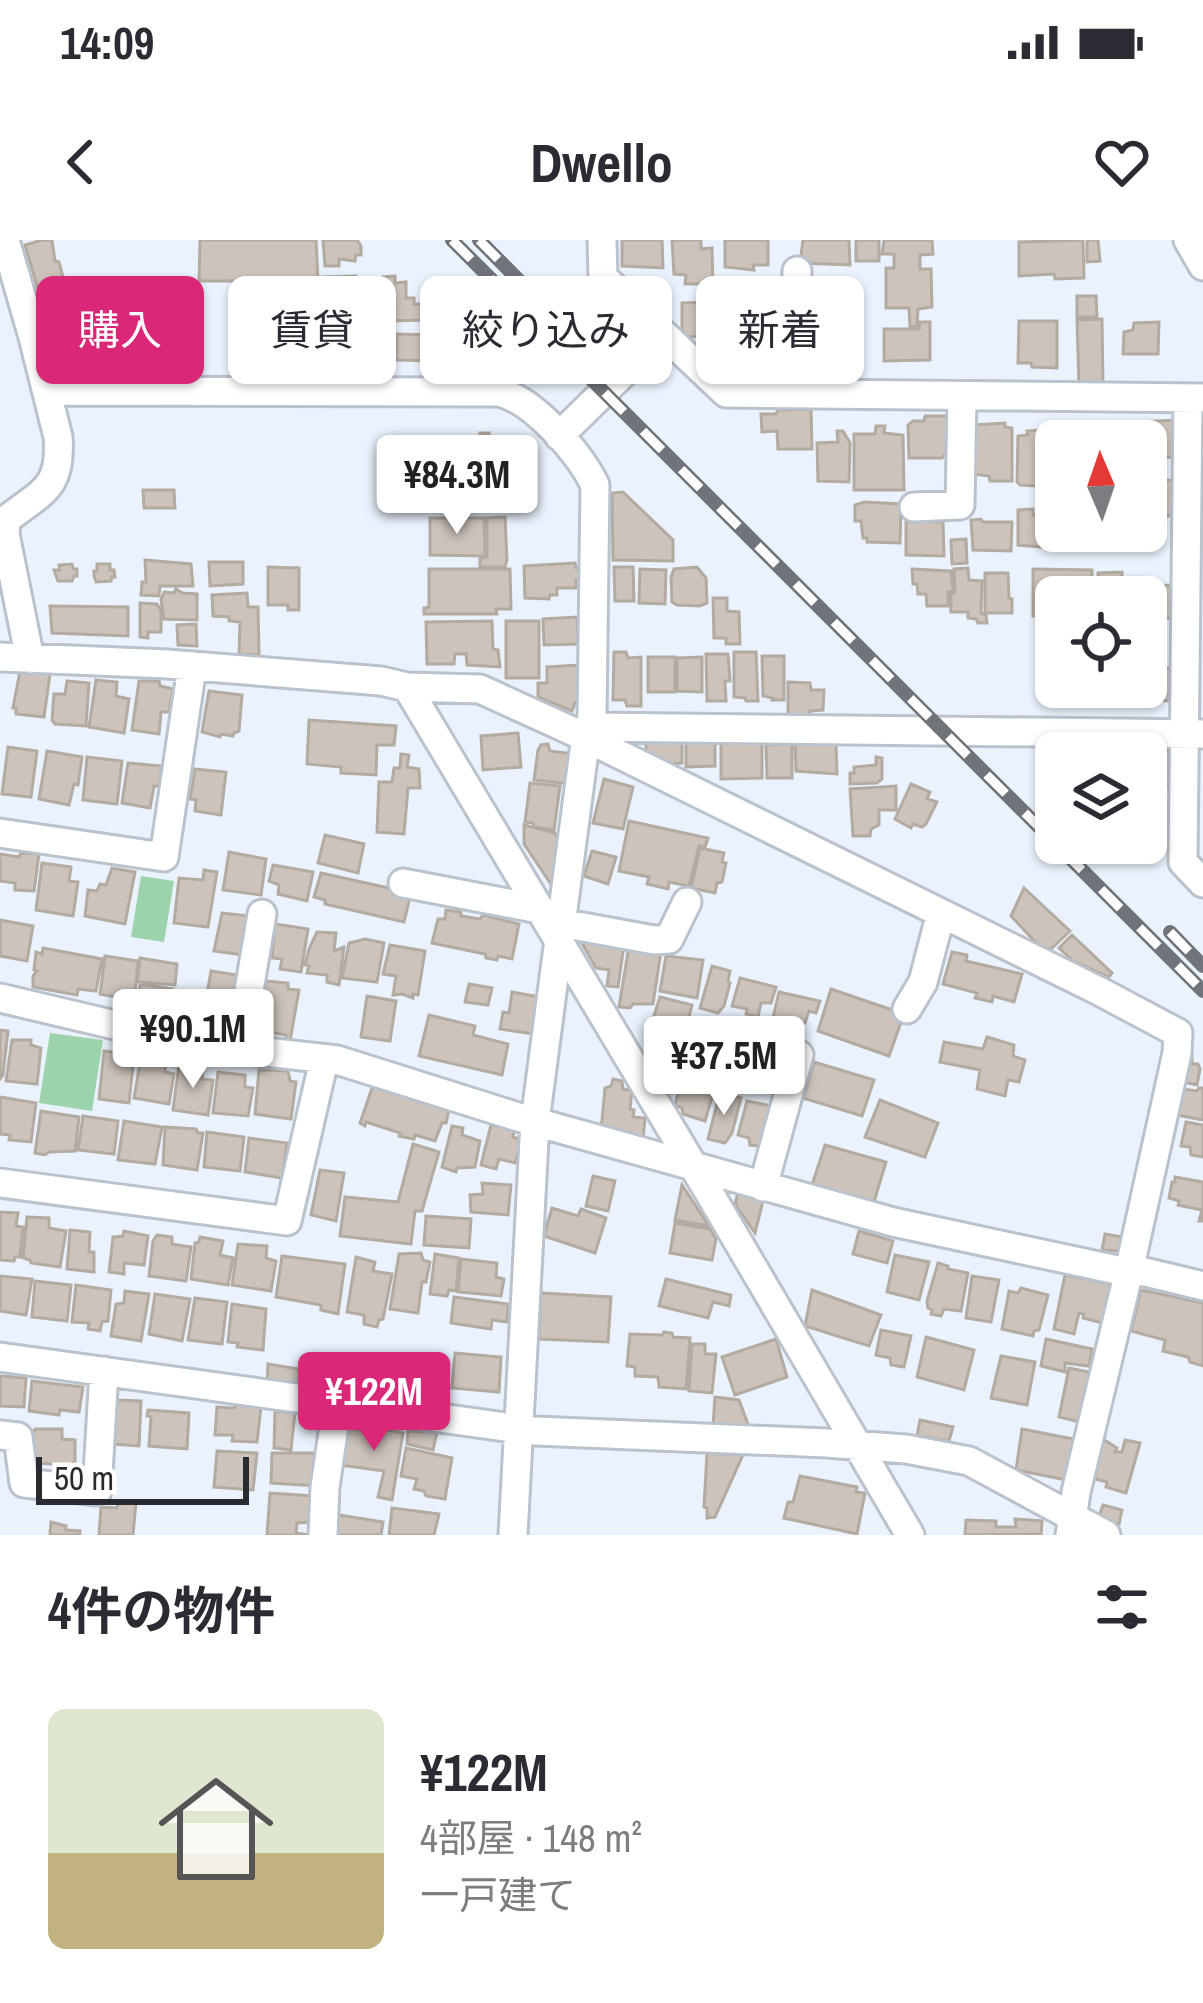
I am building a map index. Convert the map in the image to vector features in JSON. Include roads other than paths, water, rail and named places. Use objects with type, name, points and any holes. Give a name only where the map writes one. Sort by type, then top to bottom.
[{"type":"street","points":[[4,240],[58,437],[53,481],[6,520],[30,659]]},
{"type":"street","points":[[602,240],[603,276]]},
{"type":"street","points":[[1188,240],[1203,266]]},
{"type":"street","points":[[795,394],[797,271]]},
{"type":"street","points":[[672,342],[726,393],[1196,398],[1194,734],[1183,862],[1203,883]]},
{"type":"street","points":[[559,436],[612,384]]},
{"type":"street","points":[[47,393],[499,392],[513,395],[559,436],[585,465],[595,485],[589,733],[553,925],[535,1121],[513,1535]]},
{"type":"street","points":[[914,507],[960,505],[962,396]]},
{"type":"street","points":[[0,657],[480,689],[589,733],[941,913],[1191,1026],[1177,1053],[1072,1526]]},
{"type":"street","points":[[0,833],[164,857],[192,667]]},
{"type":"street","points":[[407,687],[553,925],[910,1535]]},
{"type":"street","points":[[589,733],[1194,734]]},
{"type":"street","points":[[404,883],[553,925],[654,940],[669,939],[687,902]]},
{"type":"street","points":[[907,1009],[923,982],[941,913]]},
{"type":"street","points":[[239,1049],[262,914]]},
{"type":"street","points":[[0,998],[239,1049],[338,1060],[693,1167],[949,1236],[1203,1286]]},
{"type":"street","points":[[748,1040],[799,1055],[764,1187]]},
{"type":"street","points":[[0,1184],[287,1221],[324,1060]]},
{"type":"street","points":[[0,1358],[518,1429],[906,1449],[969,1461],[1072,1526],[1106,1535]]},
{"type":"street","points":[[0,1435],[18,1437],[24,1483],[97,1491],[104,1371]]},
{"type":"street","points":[[323,1535],[337,1406]]},
{"type":"railway","points":[[452,240],[1203,991]]},
{"type":"railway","points":[[479,240],[515,276]]},
{"type":"railway","points":[[1170,932],[1203,966]]}]
